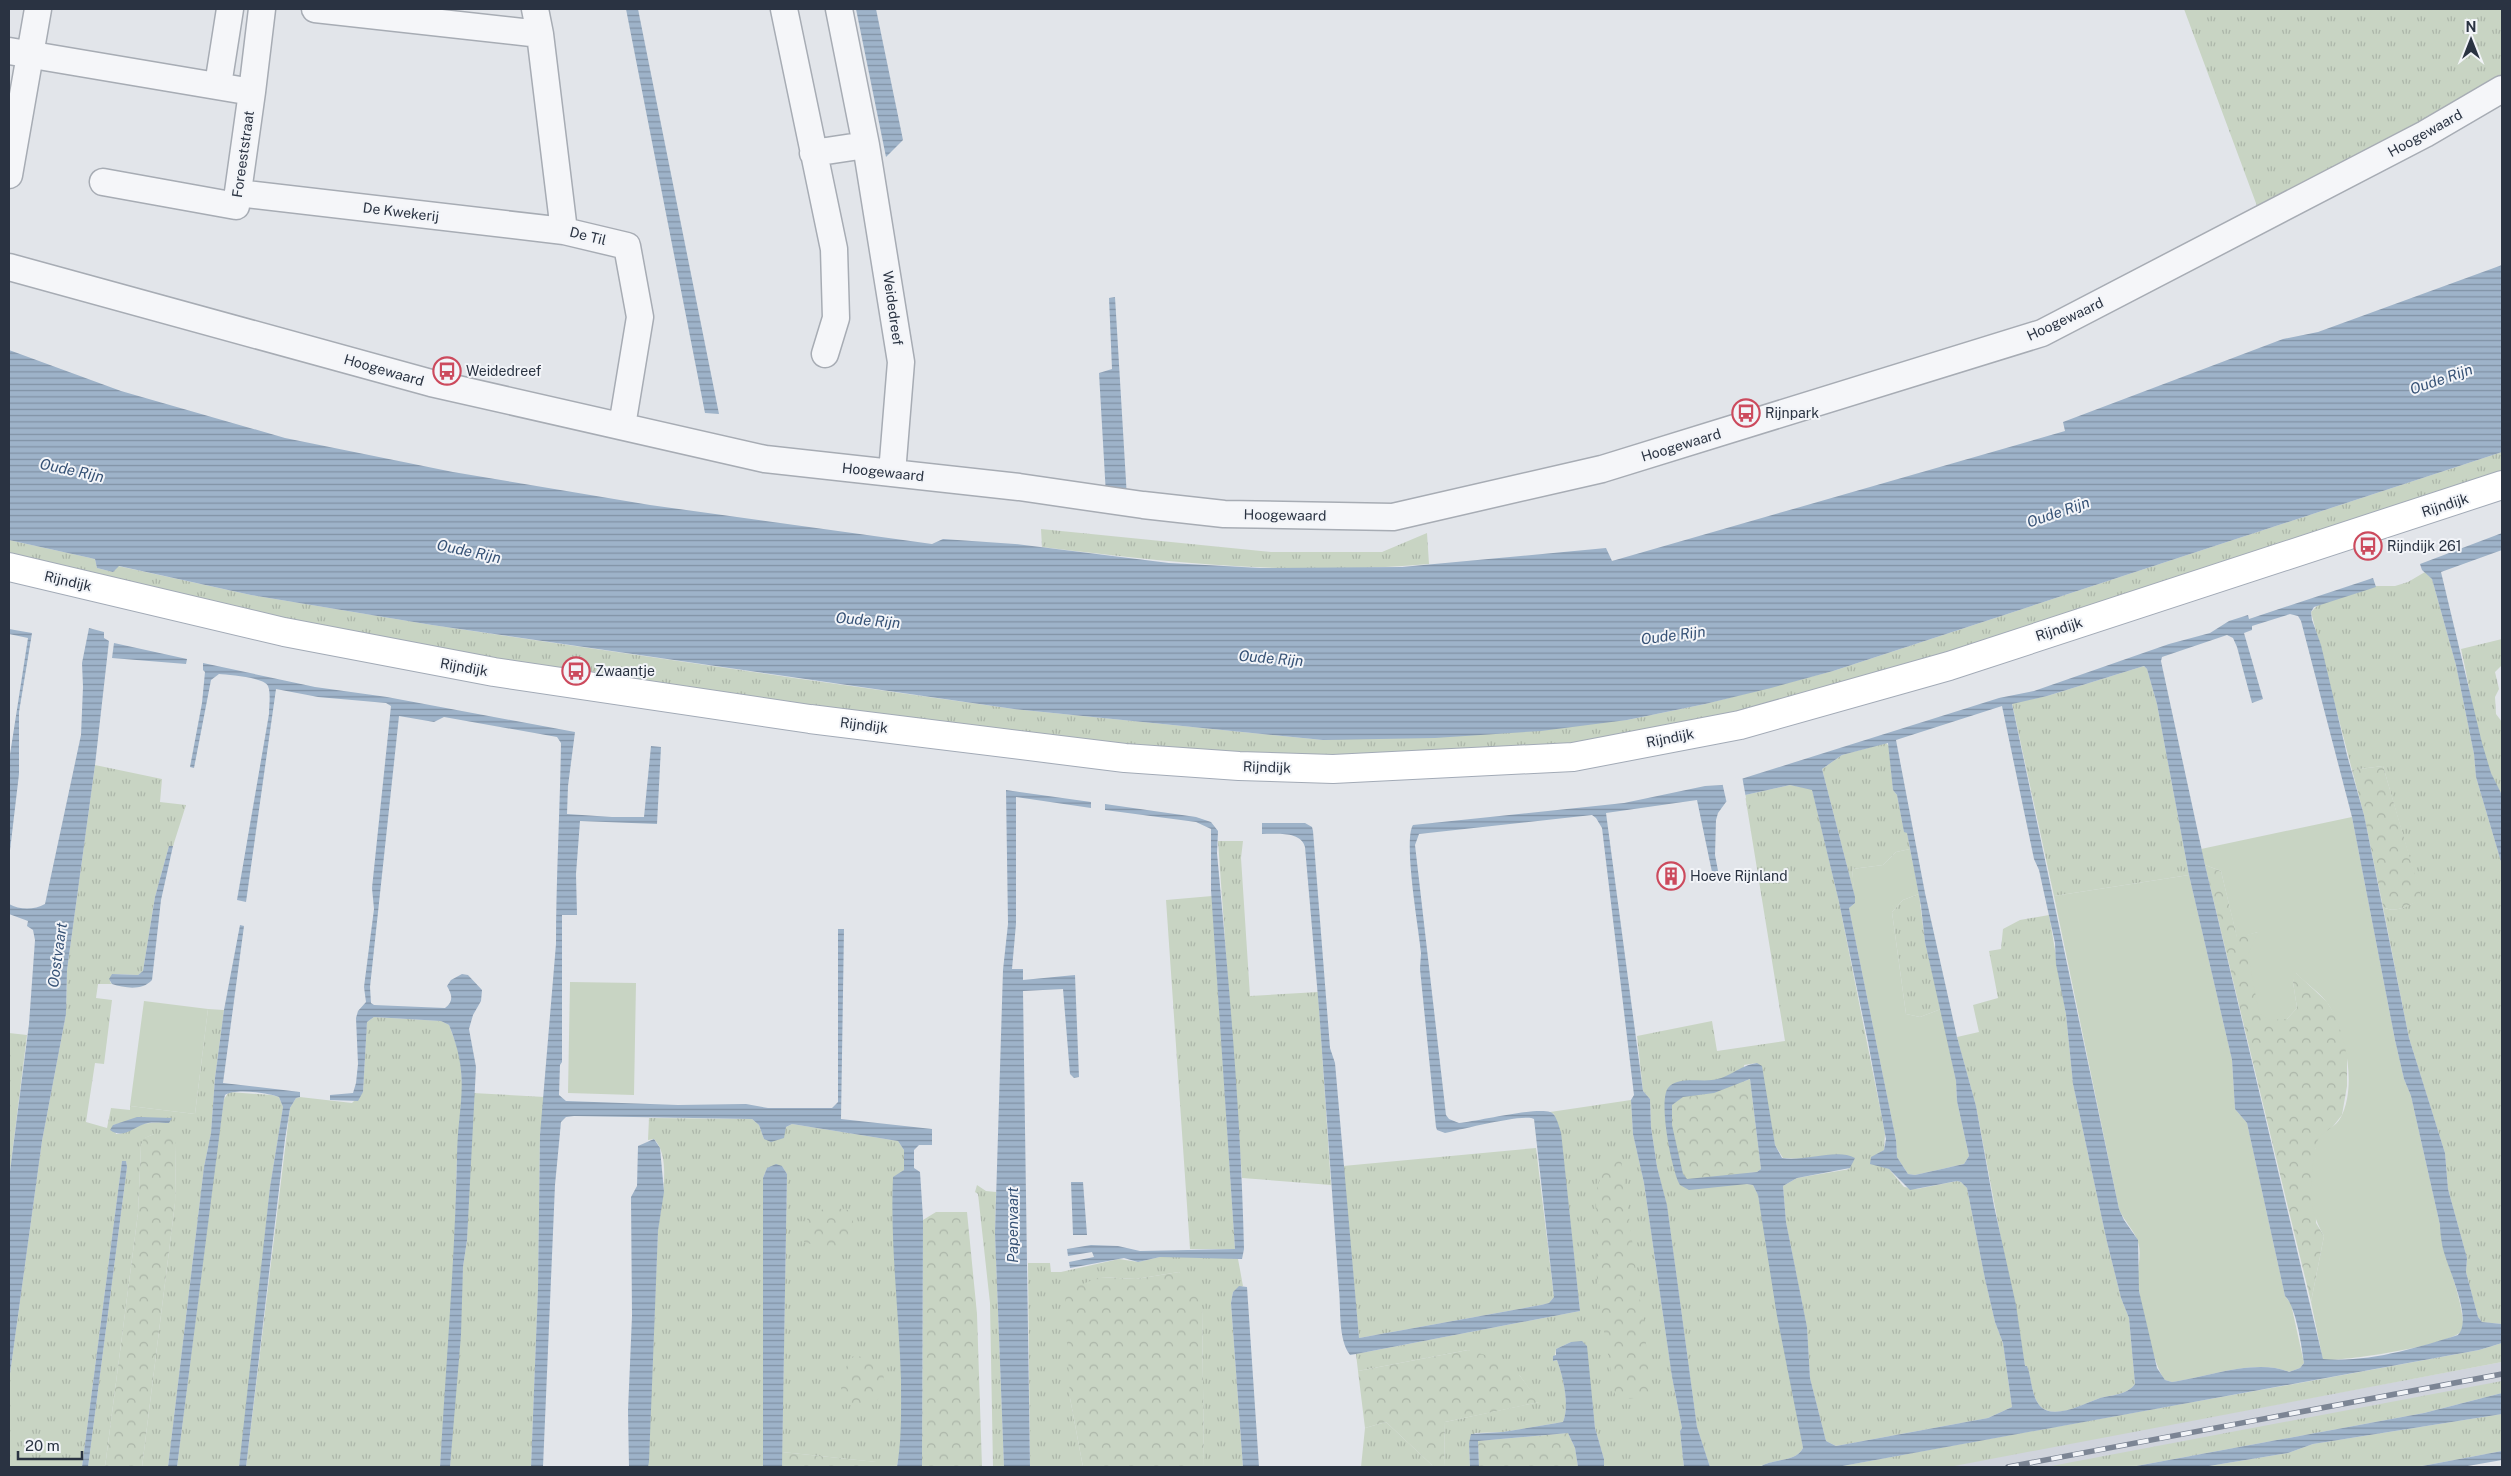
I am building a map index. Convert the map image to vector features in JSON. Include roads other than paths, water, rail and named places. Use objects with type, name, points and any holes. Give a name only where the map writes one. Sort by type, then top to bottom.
[{"type":"main road","name":"Rijndijk","points":[[9,567],[284,632],[494,672],[810,718],[1118,757],[1239,766],[1333,769],[1573,757],[1740,725],[1949,666],[2502,485]]},
{"type":"street","points":[[9,175],[19,53],[38,9]]},
{"type":"street","points":[[218,85],[230,9]]},
{"type":"street","points":[[252,92],[262,9]]},
{"type":"street","name":"De Til","points":[[315,9],[538,21],[564,231],[627,246],[640,317],[622,426]]},
{"type":"street","points":[[784,9],[834,249],[836,318],[825,354]]},
{"type":"street","name":"Weidedreef","points":[[839,9],[866,145],[900,362],[892,473]]},
{"type":"street","name":"Foreeststraat","points":[[19,53],[252,92],[236,206],[103,182]]},
{"type":"street","name":"Hoogewaard","points":[[9,266],[430,384],[766,459],[1019,487],[1143,505],[1224,514],[1393,517],[1602,469],[2042,333],[2425,134],[2502,89]]},
{"type":"street","points":[[813,153],[866,145]]},
{"type":"street","name":"De Kwekerij","points":[[238,193],[564,231]]},
{"type":"water","points":[[626,9],[638,9],[719,414],[705,413]]},
{"type":"water","points":[[856,9],[876,9],[903,140],[886,157]]},
{"type":"water","name":"Oude Rijn","points":[[2502,265],[2502,452],[1833,671],[1705,704],[1627,720],[1541,731],[1435,738],[1323,740],[1014,709],[432,625],[251,595],[119,566],[113,572],[97,568],[95,559],[9,540],[9,350],[121,391],[285,438],[453,472],[650,505],[932,544],[943,539],[1015,544],[1169,563],[1260,568],[1402,567],[1606,548],[1612,561],[2065,431],[2063,422],[2283,339],[2318,332]]},
{"type":"water","points":[[1115,297],[1127,498],[1106,495],[1099,373],[1112,369],[1109,298]]},
{"type":"water","points":[[2502,533],[2502,550],[2441,572],[2482,743],[2491,773],[2502,795],[2502,865],[2476,777],[2474,754],[2456,665],[2432,579],[2422,570],[2420,564]]},
{"type":"water","points":[[2373,578],[2376,587],[2314,607],[2311,612],[2312,620],[2321,645],[2347,755],[2364,815],[2409,1038],[2445,1153],[2448,1189],[2467,1258],[2466,1272],[2478,1317],[2482,1322],[2502,1324],[2502,1343],[2479,1350],[1837,1467],[1760,1467],[1795,1456],[1803,1448],[1777,1316],[1758,1195],[1753,1185],[1747,1184],[1689,1190],[1680,1185],[1673,1166],[1665,1121],[1665,1095],[1668,1088],[1677,1082],[1718,1079],[1757,1063],[1762,1066],[1775,1145],[1782,1158],[1791,1159],[1839,1154],[1855,1158],[1850,1168],[1797,1178],[1783,1186],[1786,1222],[1807,1327],[1810,1378],[1826,1441],[1836,1446],[1988,1418],[2012,1407],[2003,1343],[1995,1322],[1985,1279],[1967,1188],[1957,1181],[1910,1190],[1889,1169],[1870,1164],[1871,1157],[1884,1150],[1886,1139],[1839,902],[1812,790],[1790,785],[1736,797],[1726,802],[1718,813],[1716,820],[1715,855],[1719,876],[1713,877],[1697,800],[1606,813],[1643,1091],[1650,1099],[1651,1127],[1657,1167],[1667,1205],[1697,1427],[1710,1467],[1684,1467],[1680,1431],[1682,1428],[1672,1377],[1644,1183],[1633,1134],[1631,1100],[1634,1095],[1602,828],[1592,815],[1419,834],[1415,845],[1446,1115],[1449,1119],[1459,1123],[1532,1111],[1550,1112],[1554,1115],[1561,1132],[1580,1311],[1350,1355],[1346,1348],[1341,1324],[1319,1009],[1305,847],[1299,838],[1287,834],[1262,834],[1262,823],[1305,823],[1312,827],[1313,831],[1330,1048],[1335,1063],[1359,1338],[1541,1305],[1549,1303],[1554,1297],[1534,1119],[1518,1118],[1445,1133],[1437,1130],[1436,1127],[1420,969],[1421,953],[1412,886],[1410,834],[1413,825],[1624,803],[1705,786],[1722,785],[1999,698],[2034,691],[2169,644],[2210,633],[2229,621],[2248,615],[2249,619]],"holes":[[[2290,614],[2298,616],[2301,621],[2352,817],[2395,1040],[2404,1079],[2411,1096],[2440,1225],[2444,1253],[2461,1304],[2462,1327],[2458,1335],[2374,1357],[2340,1360],[2323,1359],[2205,865],[2161,661],[2162,657],[2227,635],[2233,638],[2237,647],[2252,703],[2263,699],[2244,633],[2252,630],[2252,626]],[[2144,666],[2147,669],[2157,704],[2189,875],[2232,1060],[2235,1109],[2247,1123],[2285,1296],[2289,1301],[2298,1328],[2304,1363],[2300,1368],[2289,1372],[2276,1368],[2247,1368],[2172,1382],[2165,1380],[2157,1368],[2139,1291],[2138,1240],[2119,1209],[2012,704],[2047,696]],[[2002,706],[2034,859],[2039,870],[2055,943],[2056,964],[2066,1014],[2073,1084],[2107,1242],[2121,1298],[2129,1318],[2135,1384],[2124,1392],[2070,1409],[2054,1412],[2047,1411],[2041,1407],[2035,1398],[2029,1371],[2027,1366],[2025,1366],[2016,1305],[1994,1206],[1976,1106],[1957,1037],[1925,893],[1896,740]],[[1888,743],[1893,790],[1897,795],[1904,832],[1907,833],[1921,906],[1925,942],[1956,1081],[1957,1101],[1969,1156],[1964,1164],[1915,1175],[1908,1174],[1897,1157],[1896,1140],[1849,908],[1855,903],[1855,897],[1822,769],[1842,755]],[[1750,1079],[1761,1169],[1757,1172],[1687,1179],[1683,1174],[1672,1125],[1672,1105],[1683,1097],[1714,1093]]]},
{"type":"water","name":"Oostvaart","points":[[89,628],[104,632],[104,638],[109,641],[95,765],[67,970],[66,1014],[42,1141],[9,1381],[9,1179],[29,1024],[35,940],[33,930],[27,926],[28,921],[9,914],[9,904],[27,908],[45,904],[81,735],[82,663]]},
{"type":"water","points":[[9,629],[32,633],[19,712],[19,774],[9,859],[9,761],[28,638],[9,634]]},
{"type":"water","points":[[114,643],[187,659],[186,664],[112,658]]},
{"type":"water","points":[[203,663],[315,687],[387,697],[575,732],[568,786],[567,814],[644,817],[651,746],[661,747],[657,824],[580,821],[576,874],[577,915],[562,915],[562,1062],[560,1065],[559,1095],[566,1101],[678,1105],[746,1104],[768,1108],[832,1108],[838,1102],[838,929],[844,929],[841,1119],[932,1129],[932,1145],[919,1145],[914,1150],[914,1168],[920,1172],[923,1218],[922,1467],[897,1467],[900,1435],[901,1380],[892,1202],[893,1177],[904,1170],[904,1150],[898,1141],[792,1124],[786,1127],[784,1138],[771,1142],[764,1139],[759,1125],[752,1119],[574,1116],[566,1117],[561,1122],[555,1185],[543,1467],[531,1467],[538,1288],[540,1135],[556,944],[561,743],[557,737],[444,717],[434,722],[399,716],[370,987],[371,1003],[374,1005],[445,1008],[450,1003],[451,998],[447,986],[451,980],[462,974],[468,975],[482,990],[481,1001],[473,1015],[469,1029],[476,1067],[467,1240],[463,1267],[461,1335],[450,1467],[440,1467],[462,1090],[460,1061],[449,1025],[441,1021],[374,1017],[367,1022],[363,1092],[358,1101],[330,1100],[330,1095],[353,1093],[356,1083],[358,1064],[356,1018],[358,1011],[366,1002],[364,987],[374,909],[372,888],[391,706],[386,703],[318,697],[276,689],[246,902],[237,900],[269,714],[269,692],[268,686],[260,680],[219,674],[211,680],[194,768],[190,767],[202,703],[205,672],[203,670]]},
{"type":"water","name":"Papenvaart","points":[[1006,790],[1091,802],[1091,808],[1016,797],[1016,924],[1012,969],[1023,969],[1023,980],[1075,975],[1079,1077],[1074,1078],[1070,1074],[1063,989],[1023,991],[1030,1467],[1004,1467],[995,1233],[1003,970],[1008,924]]},
{"type":"water","points":[[1105,804],[1196,817],[1211,822],[1218,831],[1217,853],[1240,1149],[1244,1249],[1242,1259],[1160,1257],[1138,1262],[1124,1258],[1070,1268],[1069,1262],[1094,1257],[1092,1252],[1068,1256],[1067,1249],[1091,1245],[1118,1246],[1140,1251],[1235,1249],[1211,890],[1211,829],[1196,822],[1105,810]]},
{"type":"water","points":[[169,846],[173,846],[161,900],[152,980],[138,987],[112,984],[109,979],[112,974],[138,975],[143,971],[155,897]]},
{"type":"water","points":[[240,925],[244,926],[223,1083],[300,1092],[300,1097],[296,1098],[290,1108],[285,1139],[246,1467],[239,1467],[270,1187],[283,1107],[279,1097],[260,1093],[236,1092],[225,1095],[224,1099],[177,1467],[168,1467],[204,1167],[211,1133],[215,1078],[224,1010]]},
{"type":"water","points":[[137,1117],[172,1118],[169,1123],[148,1123],[120,1134],[110,1130],[113,1125]]},
{"type":"water","points":[[654,1139],[660,1148],[664,1192],[658,1231],[649,1462],[648,1467],[629,1467],[628,1411],[632,1316],[631,1197],[637,1186],[638,1146]]},
{"type":"water","points":[[122,1161],[126,1161],[127,1167],[88,1467],[82,1467]]},
{"type":"water","points":[[776,1164],[782,1166],[787,1174],[782,1467],[763,1467],[763,1178],[767,1168]]},
{"type":"water","points":[[1071,1182],[1083,1182],[1087,1235],[1073,1235]]},
{"type":"water","points":[[1239,1286],[1247,1287],[1259,1467],[1243,1467],[1231,1303],[1233,1292]]},
{"type":"water","points":[[1582,1341],[1587,1346],[1595,1428],[1604,1459],[1604,1467],[1578,1467],[1575,1448],[1568,1433],[1478,1441],[1479,1467],[1470,1467],[1469,1443],[1471,1434],[1503,1432],[1563,1422],[1566,1408],[1565,1391],[1557,1360],[1553,1361],[1553,1356],[1556,1355],[1556,1349],[1571,1342]]},
{"type":"water","points":[[2502,1393],[2502,1414],[2313,1444],[2288,1453],[2203,1467],[2131,1467],[2424,1413]]},
{"type":"water","points":[[2502,1451],[2502,1460],[2462,1467],[2417,1467]]},
{"type":"railway","points":[[2008,1467],[2502,1374]]},
{"type":"place","name":"Weidedreef","points":[[447,371]]},
{"type":"place","name":"Rijnpark","points":[[1746,413]]},
{"type":"place","name":"Rijndijk 261","points":[[2368,546]]},
{"type":"place","name":"Zwaantje","points":[[576,671]]},
{"type":"place","name":"Hoeve Rijnland","points":[[1671,876]]}]
